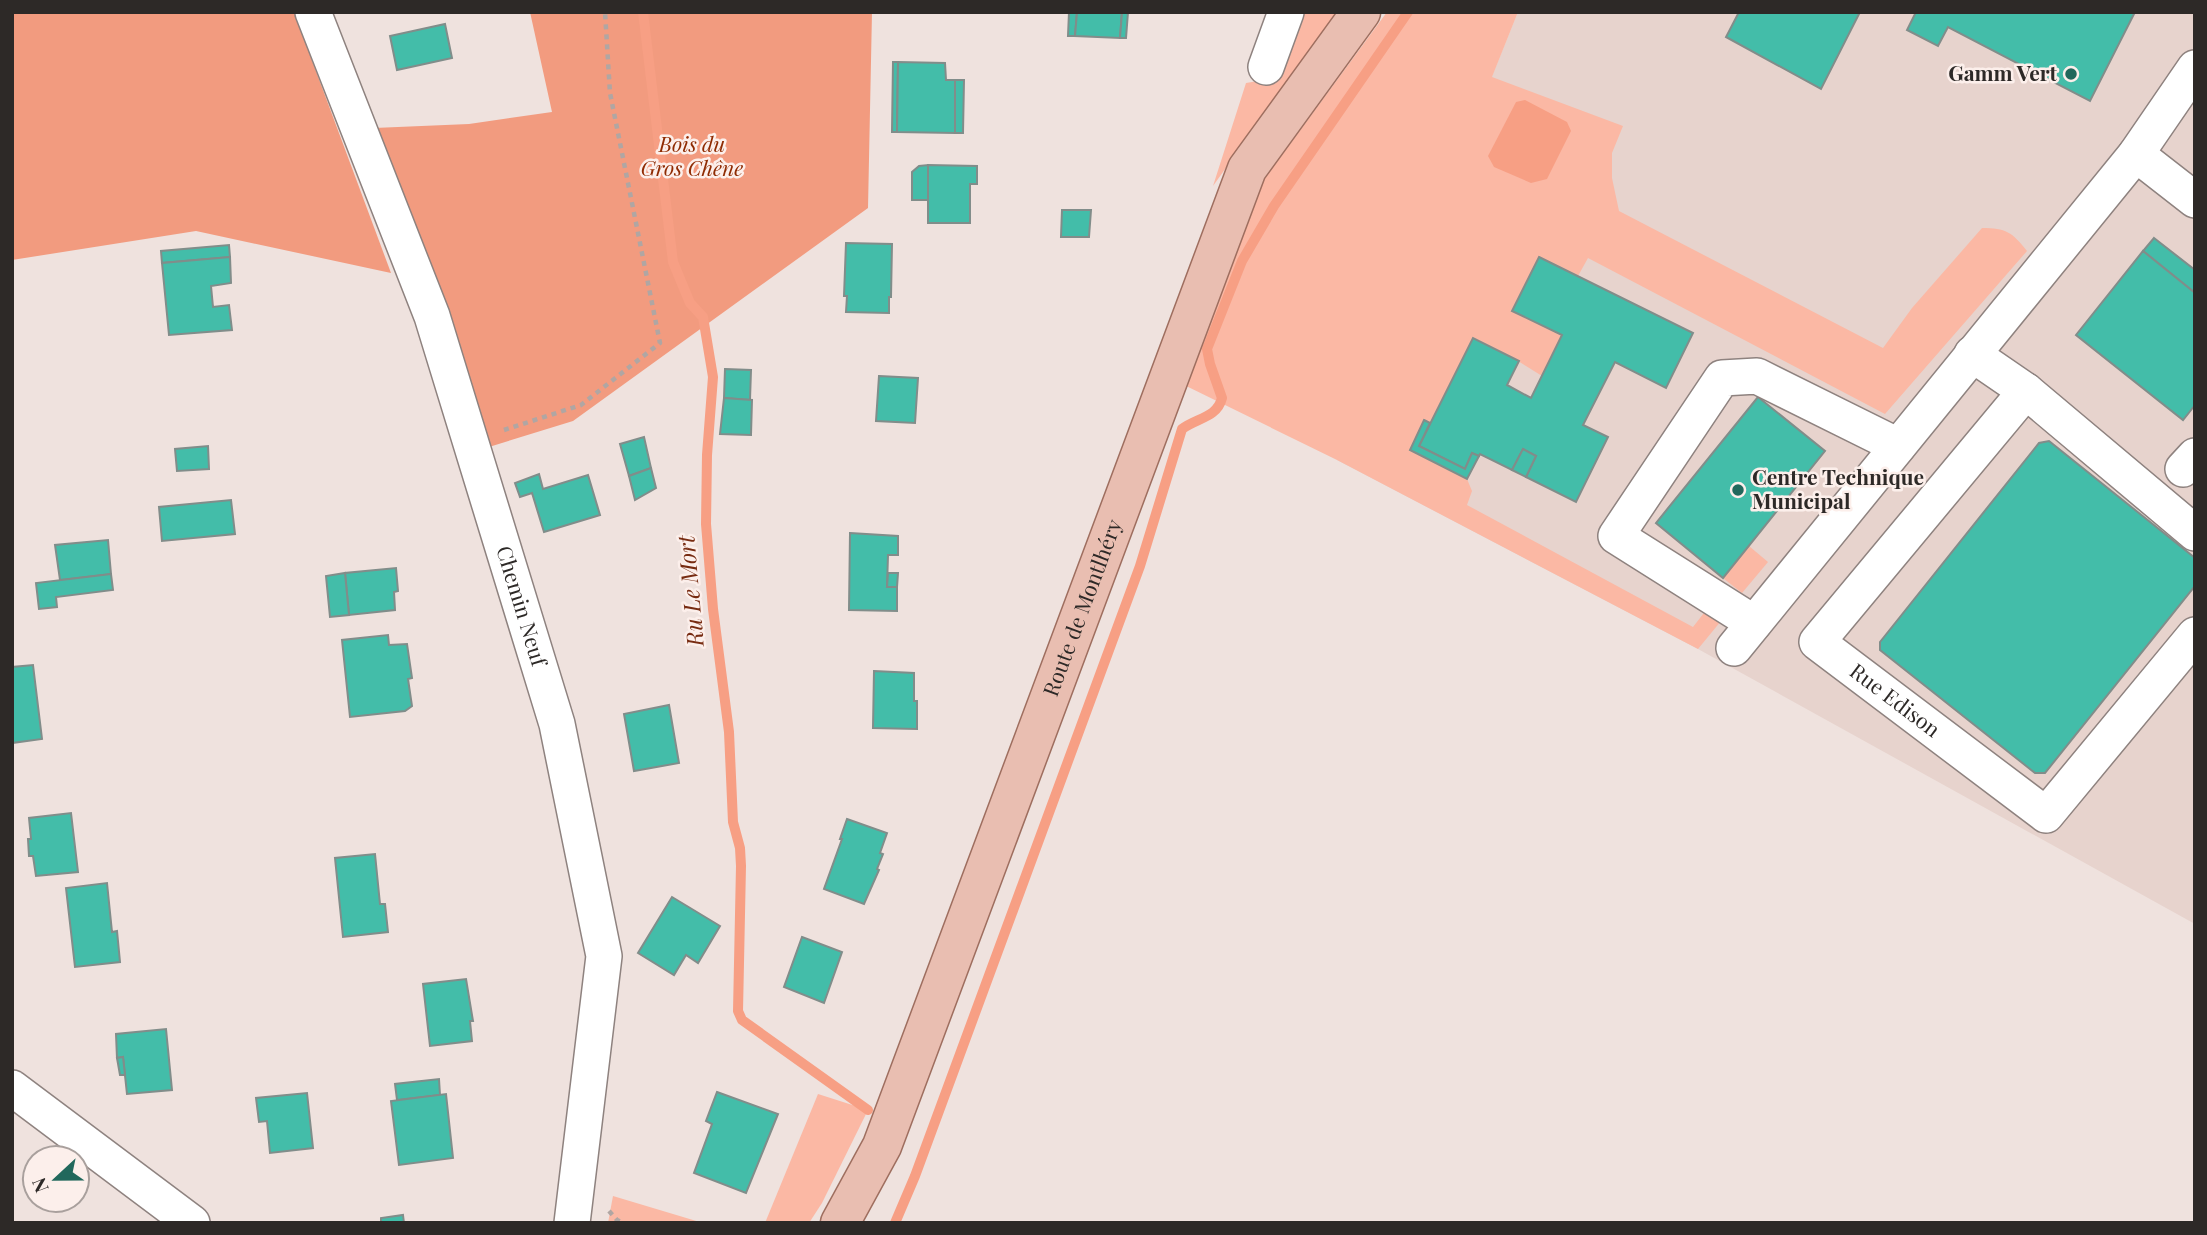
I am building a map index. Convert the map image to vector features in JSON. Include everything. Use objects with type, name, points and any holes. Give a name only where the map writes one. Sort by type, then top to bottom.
[{"type":"main road","name":"Route de Montlhéry","points":[[840,1223],[882,1146],[1247,169],[1361,12]]},
{"type":"street","name":"Chemin Neuf","points":[[313,12],[432,316],[557,724],[604,956],[572,1223]]},
{"type":"street","points":[[1266,67],[1286,12]]},
{"type":"street","points":[[1898,446],[1757,376],[1722,378],[1616,536],[1744,636],[2136,154],[2195,68]]},
{"type":"street","points":[[2136,154],[2195,200]]},
{"type":"street","points":[[1972,354],[2026,391],[2195,533]]},
{"type":"street","name":"Rue Edison","points":[[2026,391],[1817,642],[2046,815],[2195,635]]},
{"type":"street","points":[[12,1088],[192,1223]]},
{"type":"path","points":[[471,441],[581,405],[660,343],[610,93],[605,12]]},
{"type":"shaded area","points":[[1298,12],[1337,12],[1213,186],[1246,83],[1264,80]]},
{"type":"shaded area","points":[[1387,12],[1518,12],[1492,77],[1623,126],[1612,153],[1612,178],[1619,211],[1883,348],[1912,308],[1982,228],[2008,232],[2027,251],[1885,414],[1588,258],[1578,276],[1539,257],[1512,310],[1562,335],[1542,376],[1518,361],[1430,423],[1424,421],[1410,450],[1467,479],[1472,491],[1467,505],[1693,627],[1707,609],[1721,621],[1698,649],[1337,460],[1178,382],[1257,189]]},
{"type":"shaded area","points":[[1518,12],[2195,12],[2195,924],[1698,649],[1337,460]]},
{"type":"shaded area","points":[[1525,100],[1567,122],[1571,131],[1547,179],[1531,183],[1494,167],[1488,156],[1516,102]]},
{"type":"shaded area","points":[[1749,546],[1768,562],[1742,593],[1723,578]]},
{"type":"shaded area","points":[[818,1094],[868,1110],[822,1203],[809,1223],[765,1223]]},
{"type":"shaded area","points":[[613,1196],[703,1223],[608,1223]]},
{"type":"green space","points":[[12,12],[294,12],[391,273],[196,231],[12,260]]},
{"type":"green space","name":"Bois du Gros Chêne","points":[[530,12],[872,12],[868,208],[573,421],[489,447],[374,128],[469,124],[552,112]]},
{"type":"building","points":[[1069,12],[1077,12],[1075,36],[1068,36]]},
{"type":"building","points":[[1077,12],[1122,12],[1120,38],[1075,36]]},
{"type":"building","points":[[1122,12],[1128,12],[1126,38],[1120,38]]},
{"type":"building","points":[[1739,12],[1860,12],[1821,89],[1726,37]]},
{"type":"building","name":"Gamm Vert","points":[[1916,12],[2135,12],[2090,101],[1948,27],[1938,46],[1907,30]]},
{"type":"building","points":[[445,24],[452,58],[397,70],[390,36]]},
{"type":"building","points":[[893,62],[898,62],[897,132],[892,132]]},
{"type":"building","points":[[898,62],[945,63],[946,80],[955,80],[955,133],[897,132]]},
{"type":"building","points":[[955,80],[964,80],[963,133],[955,133]]},
{"type":"building","points":[[928,165],[977,166],[977,184],[970,184],[970,223],[928,223]]},
{"type":"building","points":[[928,165],[928,200],[912,200],[912,172],[919,166]]},
{"type":"building","points":[[1062,210],[1091,210],[1089,237],[1061,237]]},
{"type":"building","points":[[2154,238],[2195,270],[2195,293],[2143,251]]},
{"type":"building","points":[[846,243],[892,244],[889,313],[846,312]]},
{"type":"building","points":[[229,245],[230,257],[162,263],[161,251]]},
{"type":"building","points":[[2143,251],[2195,293],[2195,405],[2183,420],[2076,335]]},
{"type":"building","points":[[230,257],[231,283],[211,286],[213,307],[229,305],[232,330],[169,335],[162,263]]},
{"type":"building","points":[[1539,257],[1693,333],[1666,388],[1615,362],[1583,425],[1608,437],[1576,502],[1526,477],[1536,456],[1523,449],[1512,470],[1480,454],[1479,456],[1472,453],[1465,469],[1419,446],[1473,338],[1519,361],[1507,385],[1531,398],[1562,335],[1512,311]]},
{"type":"building","points":[[725,369],[751,370],[750,400],[724,398]]},
{"type":"building","points":[[879,376],[918,378],[915,423],[876,421]]},
{"type":"building","name":"Centre Technique Municipal","points":[[1758,397],[1825,451],[1723,578],[1656,523]]},
{"type":"building","points":[[724,398],[752,400],[751,435],[720,434]]},
{"type":"building","points":[[1424,420],[1430,423],[1419,446],[1465,469],[1472,453],[1479,456],[1467,479],[1410,450]]},
{"type":"building","points":[[644,437],[651,468],[629,476],[620,444]]},
{"type":"building","points":[[2049,441],[2195,558],[2195,586],[2045,773],[2035,773],[1880,650],[1880,642],[2039,443]]},
{"type":"building","points":[[208,446],[209,469],[177,471],[175,449]]},
{"type":"building","points":[[1523,449],[1536,456],[1526,477],[1512,470]]},
{"type":"building","points":[[651,468],[656,488],[635,500],[629,476]]},
{"type":"building","points":[[539,474],[543,489],[588,475],[600,515],[544,532],[532,493],[520,497],[515,483]]},
{"type":"building","points":[[231,500],[235,534],[162,541],[159,507]]},
{"type":"building","points":[[850,533],[898,536],[898,555],[888,555],[887,587],[897,587],[897,611],[849,610]]},
{"type":"building","points":[[108,540],[111,574],[60,580],[55,545]]},
{"type":"building","points":[[396,568],[398,591],[394,592],[395,610],[349,615],[345,573]]},
{"type":"building","points":[[345,573],[349,615],[330,617],[326,576]]},
{"type":"building","points":[[888,573],[898,573],[897,587],[887,587]]},
{"type":"building","points":[[111,574],[113,590],[56,597],[57,607],[39,609],[36,583]]},
{"type":"building","points":[[388,635],[389,645],[407,644],[412,678],[408,679],[412,706],[405,711],[350,717],[342,640]]},
{"type":"building","points":[[33,665],[42,739],[12,743],[12,667]]},
{"type":"building","points":[[874,671],[914,673],[917,729],[873,728]]},
{"type":"building","points":[[669,705],[679,763],[634,771],[624,714]]},
{"type":"building","points":[[71,813],[78,872],[36,876],[33,856],[29,856],[29,818]]},
{"type":"building","points":[[847,819],[887,833],[880,853],[883,854],[877,869],[879,870],[864,904],[824,889]]},
{"type":"building","points":[[375,854],[380,904],[385,904],[388,932],[343,937],[335,858]]},
{"type":"building","points":[[107,883],[112,932],[117,931],[120,962],[75,967],[66,888]]},
{"type":"building","points":[[672,897],[720,926],[698,963],[686,955],[674,975],[638,953]]},
{"type":"building","points":[[802,937],[842,952],[824,1003],[784,987]]},
{"type":"building","points":[[466,979],[473,1021],[470,1021],[472,1041],[430,1046],[423,984]]},
{"type":"building","points":[[166,1029],[172,1090],[127,1094],[123,1057],[117,1058],[116,1034]]},
{"type":"building","points":[[123,1057],[125,1075],[120,1075],[117,1058]]},
{"type":"building","points":[[439,1079],[440,1095],[397,1100],[395,1084]]},
{"type":"building","points":[[717,1092],[778,1114],[746,1193],[694,1173],[712,1124],[706,1121]]},
{"type":"building","points":[[307,1093],[313,1148],[270,1153],[267,1121],[259,1122],[256,1098]]},
{"type":"building","points":[[446,1094],[453,1158],[399,1165],[391,1101]]},
{"type":"building","points":[[403,1215],[404,1223],[381,1223],[381,1218]]},
{"type":"waterway","name":"Ru Le Mort","points":[[643,12],[673,262],[690,303],[703,317],[713,377],[707,455],[706,524],[713,609],[729,732],[733,822],[740,848],[738,1011],[742,1020],[868,1110]]},
{"type":"waterway","points":[[895,1223],[915,1176],[1140,566],[1182,429],[1211,414],[1222,398],[1207,349],[1242,261],[1274,206],[1408,12]]},
{"type":"place","name":"Gamm Vert","points":[[2071,74]]},
{"type":"place","name":"Centre Technique Municipal","points":[[1738,490]]}]
